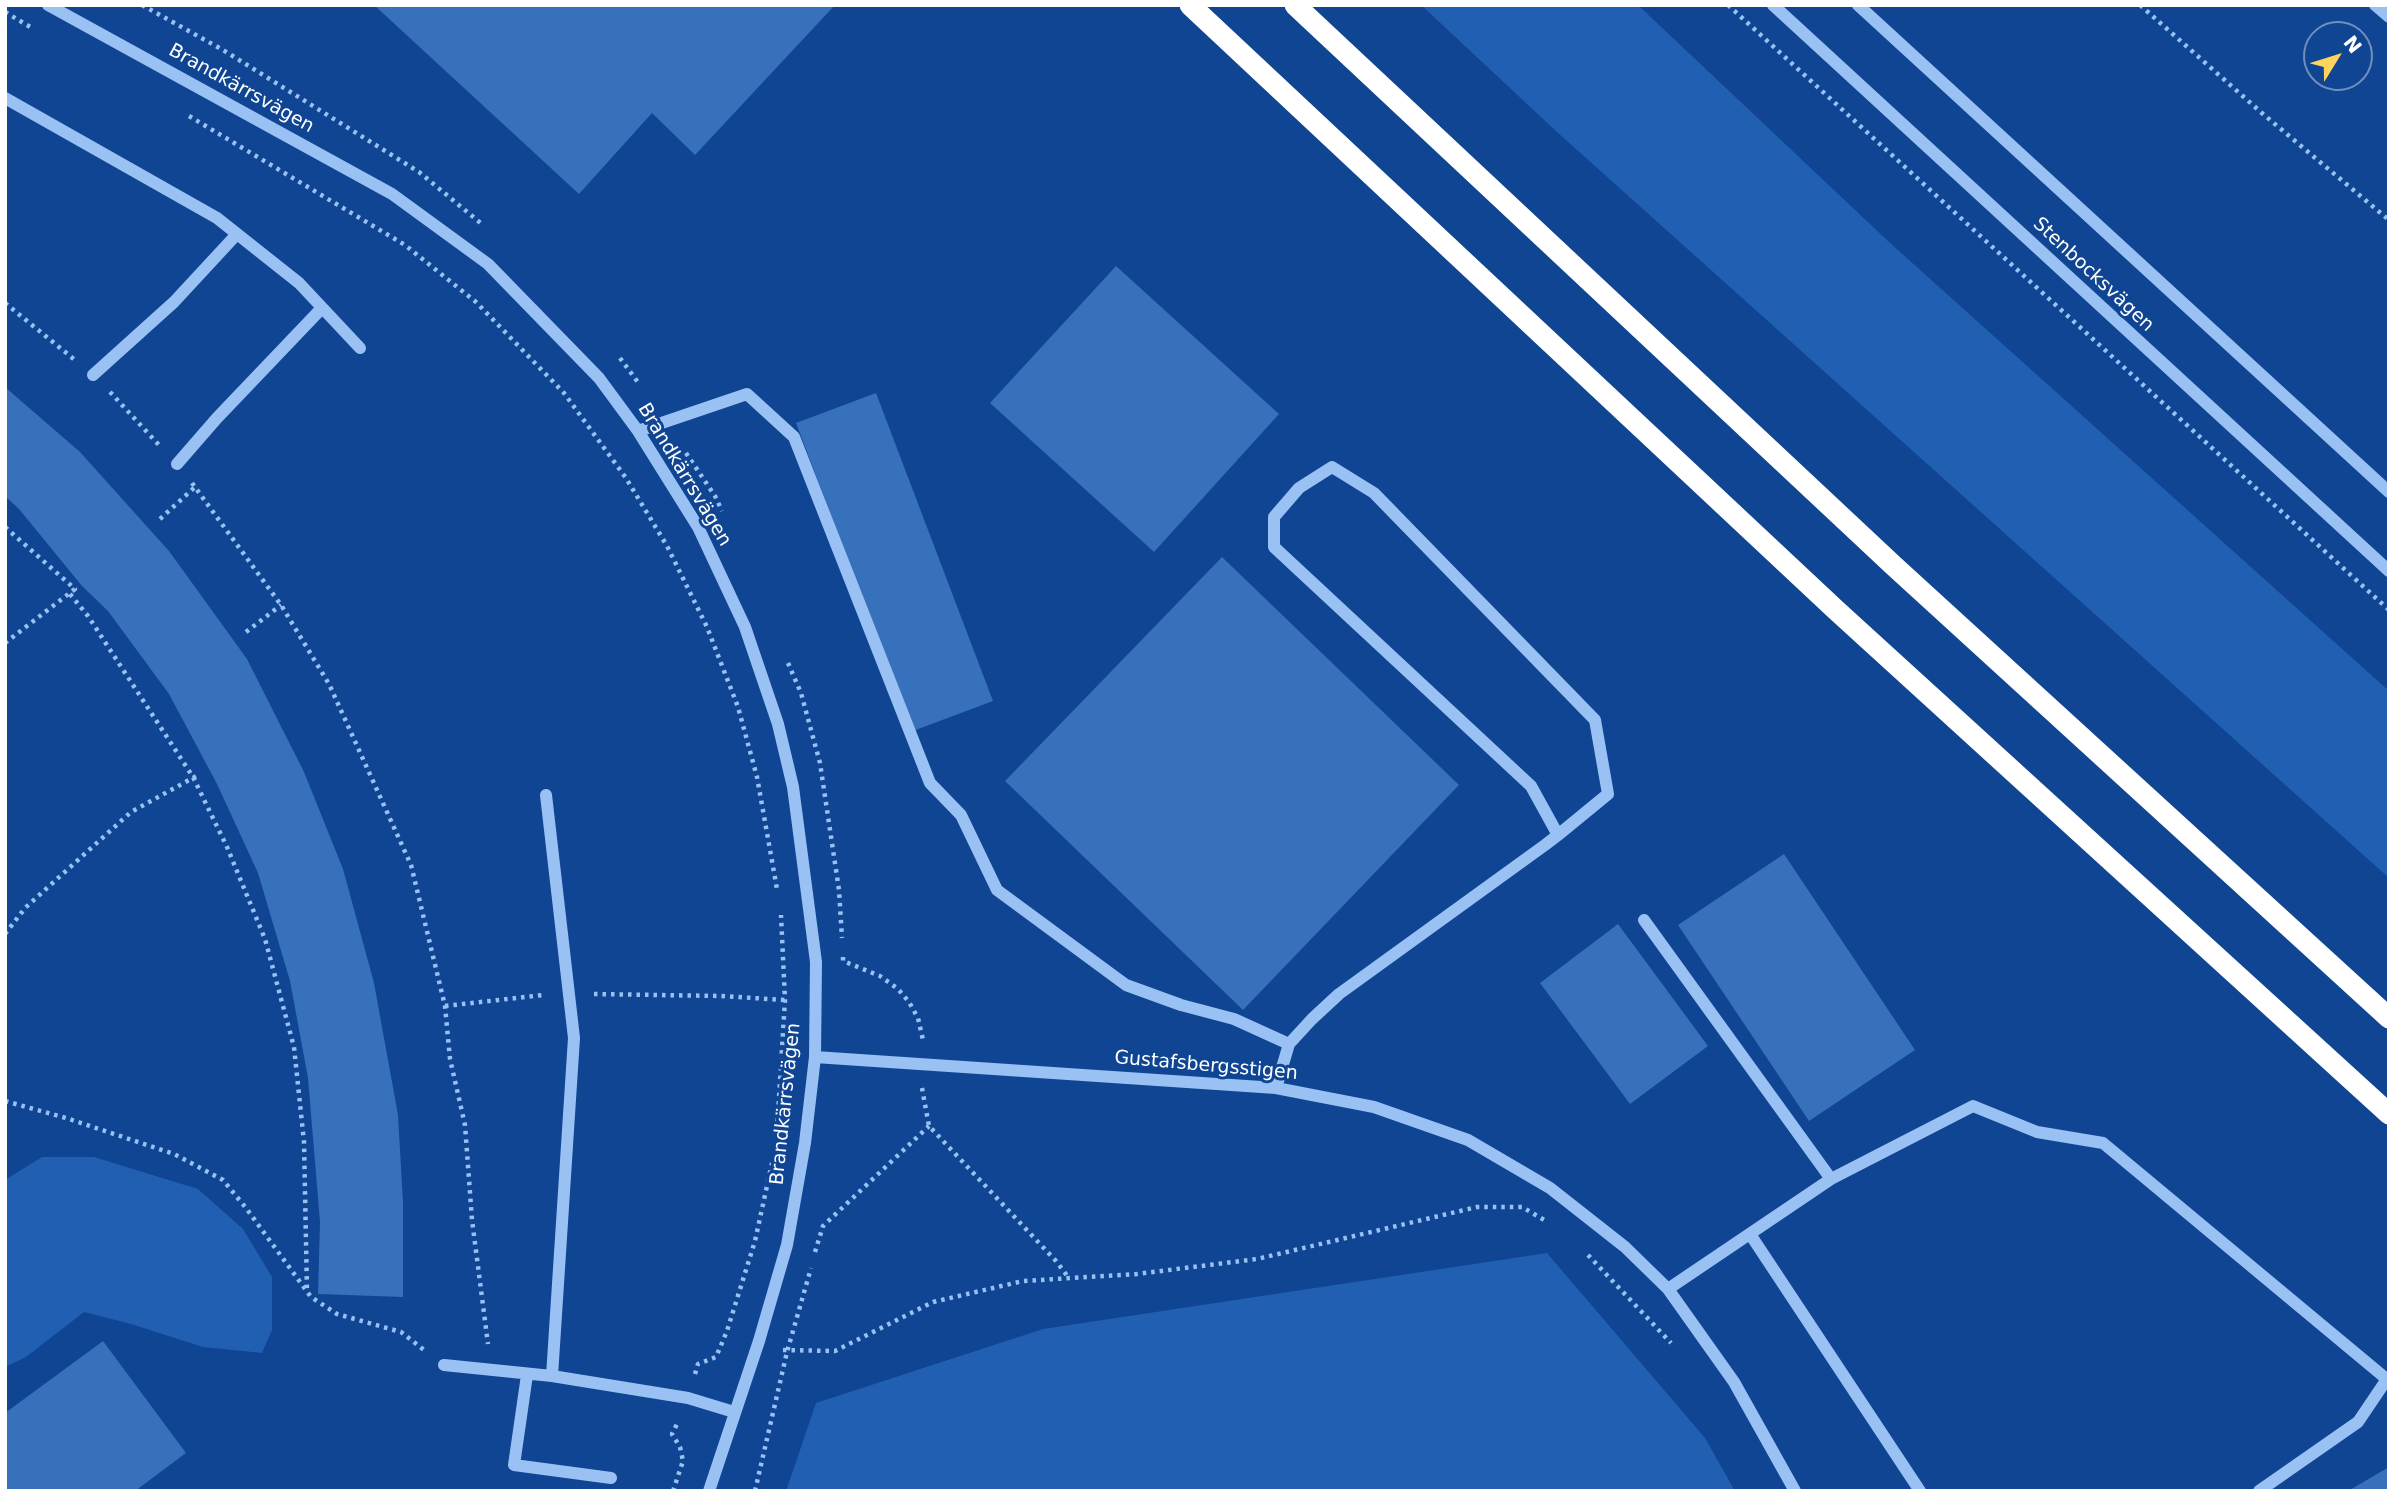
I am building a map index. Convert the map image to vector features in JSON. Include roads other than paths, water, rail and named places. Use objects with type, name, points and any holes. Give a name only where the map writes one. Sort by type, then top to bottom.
[{"type":"highway","points":[[1189,5],[1836,610],[2389,1114]]},
{"type":"highway","points":[[1295,5],[1904,576],[2389,1018]]},
{"type":"street","name":"Brandkärrsvägen","points":[[48,5],[403,202],[488,264],[599,378],[638,431],[698,527],[745,626],[778,724],[793,787],[816,962],[815,1057],[805,1143],[787,1245],[759,1341],[709,1491]]},
{"type":"street","name":"Stenbocksvägen","points":[[1773,5],[2389,571]]},
{"type":"street","points":[[1858,5],[2389,492]]},
{"type":"street","points":[[2375,5],[2389,17]]},
{"type":"street","points":[[5,98],[217,218],[299,283],[360,348]]},
{"type":"street","points":[[93,374],[174,302],[237,234]]},
{"type":"street","points":[[177,464],[322,308]]},
{"type":"street","points":[[638,431],[747,394],[794,437],[930,783],[961,815],[997,890],[1126,985],[1181,1005],[1234,1019],[1289,1044]]},
{"type":"street","points":[[1276,1088],[1289,1044],[1339,994],[1558,835],[1608,794],[1595,720],[1374,493],[1332,467],[1299,488],[1273,517],[1274,547],[1531,786],[1558,835]]},
{"type":"street","points":[[546,795],[574,1038],[552,1376]]},
{"type":"street","points":[[1644,920],[1831,1179]]},
{"type":"street","name":"Gustafsbergsstigen","points":[[815,1057],[1276,1088],[1374,1107],[1468,1140],[1550,1188],[1625,1247],[1668,1289],[1734,1382],[1795,1491]]},
{"type":"street","points":[[1668,1289],[1831,1179],[1973,1106],[2037,1132],[2103,1143],[2388,1380],[2358,1422],[2259,1491]]},
{"type":"street","points":[[1750,1234],[1920,1491]]},
{"type":"street","points":[[444,1365],[552,1376],[688,1398],[734,1412]]},
{"type":"street","points":[[527,1375],[514,1465],[611,1478]]}]
